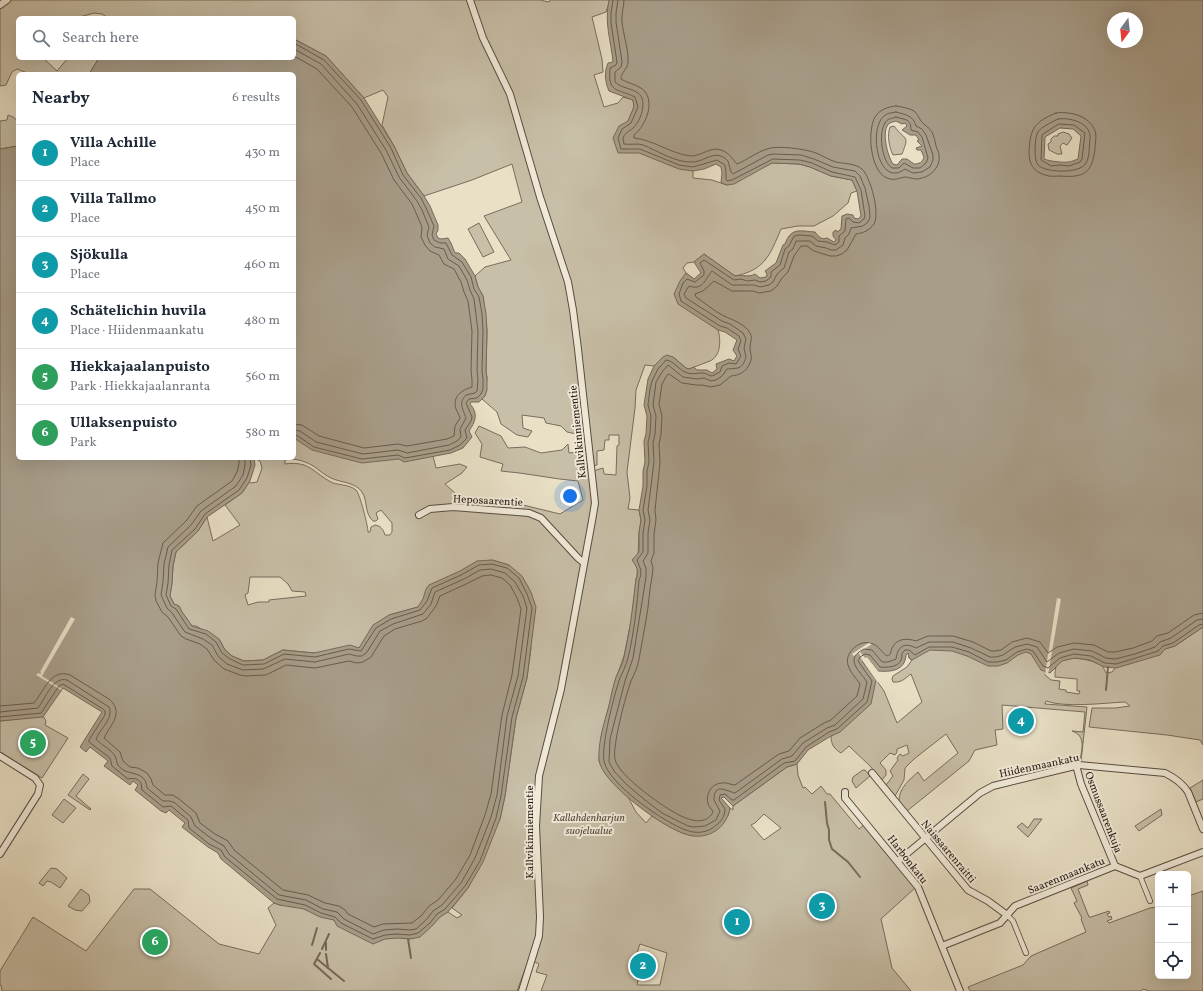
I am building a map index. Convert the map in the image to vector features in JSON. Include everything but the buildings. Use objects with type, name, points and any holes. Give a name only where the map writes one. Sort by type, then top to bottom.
[{"type":"street","points":[[0,5],[7,0]]},
{"type":"street","name":"Kallvikinniementie","points":[[470,0],[483,38],[510,94],[540,197],[564,269],[574,310],[594,503],[561,689],[539,776],[536,826],[540,917],[539,936],[522,991]]},
{"type":"street","name":"Heposaarentie","points":[[419,515],[430,509],[453,507],[514,510],[529,513],[541,518],[584,563]]},
{"type":"street","points":[[0,756],[35,778],[40,785],[38,794],[0,854]]},
{"type":"street","name":"Hiidenmaankatu","points":[[898,862],[988,788],[1076,765],[1165,773],[1169,775],[1182,784],[1188,792],[1203,829]]},
{"type":"street","name":"Osmussaarenkuja","points":[[1076,765],[1081,784],[1115,866]]},
{"type":"street","name":"Naissaarenraitti","points":[[872,773],[968,890],[988,901],[1013,921],[1026,953]]},
{"type":"street","name":"Harbonkatu","points":[[845,792],[845,798],[918,887],[960,991]]},
{"type":"street","points":[[1150,902],[1140,876],[1203,852]]},
{"type":"street","name":"Saarenmaankatu","points":[[942,946],[1000,923],[1015,906],[1115,866],[1140,876]]},
{"type":"green space","name":"Kallahdenharjun suojelualue","points":[[0,0],[540,0],[549,2],[550,0],[619,0],[609,3],[606,12],[592,17],[602,59],[603,72],[594,75],[604,107],[618,103],[623,97],[633,100],[634,107],[628,121],[693,171],[693,178],[712,180],[727,185],[772,163],[799,164],[831,176],[852,180],[857,191],[851,193],[848,203],[833,216],[814,226],[798,226],[781,229],[770,254],[753,270],[735,276],[704,254],[694,262],[687,263],[683,268],[686,273],[694,279],[712,325],[718,330],[720,338],[719,347],[714,359],[689,369],[673,357],[663,357],[654,366],[645,365],[636,390],[627,472],[630,498],[628,509],[639,510],[641,520],[637,576],[632,616],[624,656],[616,678],[601,737],[599,761],[607,776],[628,797],[636,812],[646,823],[652,816],[685,834],[728,816],[730,808],[733,810],[733,806],[787,767],[797,764],[798,775],[803,788],[805,787],[812,794],[821,786],[827,794],[830,794],[859,829],[864,825],[915,888],[881,919],[892,968],[911,991],[541,991],[547,975],[536,972],[539,964],[529,959],[517,991],[2,991],[0,985],[0,971],[33,917],[86,951],[134,889],[150,889],[219,944],[259,954],[276,925],[268,908],[274,903],[280,905],[291,904],[334,920],[410,939],[442,911],[448,912],[457,918],[462,915],[452,908],[468,888],[500,819],[505,796],[516,718],[527,678],[531,648],[509,565],[492,560],[418,607],[389,615],[359,648],[314,653],[283,650],[263,660],[244,661],[232,656],[225,650],[219,639],[196,626],[192,626],[179,606],[174,604],[170,596],[173,566],[176,552],[198,531],[207,517],[213,541],[240,525],[225,505],[242,493],[249,482],[257,482],[262,468],[260,461],[258,460],[285,460],[285,464],[294,463],[304,465],[333,483],[354,488],[360,497],[368,532],[370,532],[371,527],[375,525],[382,528],[385,535],[390,535],[392,532],[392,523],[381,510],[376,513],[378,519],[376,521],[373,521],[370,518],[364,496],[356,486],[335,480],[312,465],[296,460],[296,432],[433,456],[436,468],[460,464],[467,467],[462,473],[445,484],[456,494],[458,500],[519,504],[560,514],[583,500],[578,481],[501,471],[503,464],[480,457],[482,444],[475,433],[479,426],[501,436],[508,448],[525,447],[541,453],[562,450],[568,444],[569,453],[580,452],[577,434],[567,432],[561,426],[546,423],[544,418],[522,415],[523,428],[532,431],[528,437],[517,435],[501,424],[497,412],[482,399],[485,396],[487,378],[487,331],[483,296],[478,287],[475,276],[485,267],[511,260],[484,216],[522,202],[512,164],[472,180],[424,196],[407,173],[382,125],[388,97],[383,90],[364,98],[326,56],[296,40],[296,16],[105,16],[94,13],[83,16],[16,16],[16,60],[45,60],[57,71],[66,60],[98,60],[90,72],[25,72],[17,69],[12,72],[6,85],[0,86]],"holes":[[[609,435],[619,435],[616,475],[604,474],[603,468],[593,471],[592,466],[597,465],[597,451],[604,450],[605,440],[609,440]],[[250,577],[280,577],[288,584],[292,591],[305,592],[306,596],[269,600],[269,602],[258,602],[248,605],[245,595],[248,593]],[[764,814],[781,828],[764,840],[751,825]],[[640,944],[667,953],[660,985],[637,985],[639,975],[630,973]]]},
{"type":"green space","points":[[8,115],[16,119],[16,146],[0,149],[0,121],[7,120]]},
{"type":"green space","points":[[894,126],[906,140],[902,154],[893,155],[890,148],[889,130],[890,127]]},
{"type":"green space","points":[[1063,132],[1069,134],[1072,138],[1067,145],[1063,143],[1060,146],[1062,154],[1057,154],[1049,150],[1048,144],[1051,142],[1051,139]]},
{"type":"green space","points":[[479,223],[494,252],[483,257],[468,229]]},
{"type":"green space","points":[[933,616],[1048,659],[1045,675],[1051,680],[1060,681],[1059,689],[1066,690],[1066,692],[1079,694],[1080,691],[1077,691],[1077,679],[1055,677],[1056,668],[1059,663],[1064,660],[1077,658],[1084,659],[1101,665],[1106,673],[1112,672],[1115,668],[1157,644],[1165,649],[1175,646],[1203,627],[1203,745],[1200,740],[1089,727],[1092,708],[1115,708],[1130,706],[1125,702],[1074,705],[1046,701],[1045,704],[1087,707],[1081,761],[1080,761],[1082,747],[1081,739],[1072,731],[1083,732],[1085,712],[1002,705],[1003,729],[995,730],[997,745],[975,750],[969,761],[907,811],[899,801],[899,796],[908,781],[918,772],[924,781],[958,753],[946,734],[905,768],[904,780],[895,796],[886,785],[893,776],[890,771],[898,760],[897,758],[900,754],[903,756],[909,753],[907,745],[897,749],[895,755],[890,753],[880,763],[886,770],[886,775],[882,780],[849,746],[841,753],[836,750],[832,744],[831,736],[862,660],[884,691],[897,723],[922,702],[911,674],[899,682],[893,682],[892,679],[893,676],[907,667],[912,660],[909,658],[908,653]]},
{"type":"green space","points":[[43,716],[46,721],[45,725],[68,738],[42,778],[0,752],[0,721]]},
{"type":"green space","points":[[865,770],[870,776],[856,788],[852,781],[853,777]]},
{"type":"green space","points":[[83,774],[89,779],[76,796],[91,809],[90,810],[68,795]]},
{"type":"green space","points":[[1203,780],[1203,799],[1196,802],[1190,788]]},
{"type":"green space","points":[[64,799],[76,808],[63,823],[52,815]]},
{"type":"green space","points":[[1161,809],[1162,815],[1139,831],[1135,826]]},
{"type":"green space","points":[[1034,819],[1042,819],[1028,837],[1017,827],[1022,823],[1028,828]]},
{"type":"green space","points":[[51,868],[57,869],[67,878],[60,888],[47,881],[43,886],[39,883]]},
{"type":"green space","points":[[1087,881],[1088,885],[1078,889],[1089,917],[1109,911],[1110,913],[1107,914],[1109,917],[1111,916],[1112,919],[1107,921],[1109,923],[1155,907],[1155,979],[1191,979],[1191,895],[1203,891],[1203,991],[1149,991],[1143,989],[1141,991],[970,991],[968,987],[1023,965],[1031,956],[1086,932],[1081,919],[1082,918],[1074,903],[1077,901],[1071,888]]},
{"type":"green space","points":[[81,889],[89,895],[90,902],[82,911],[75,910],[68,906]]},
{"type":"water","points":[[609,0],[1203,0],[1203,627],[1175,646],[1165,649],[1160,655],[1116,668],[1104,667],[1090,660],[1075,658],[1062,661],[1050,673],[1041,670],[1031,654],[1026,652],[1018,655],[1007,663],[998,666],[988,666],[952,651],[930,650],[912,660],[909,658],[908,653],[900,667],[892,671],[878,671],[867,657],[862,661],[876,680],[871,704],[840,732],[808,750],[797,764],[787,767],[733,806],[724,797],[721,798],[730,808],[726,820],[718,830],[706,835],[693,836],[669,827],[638,806],[611,781],[603,770],[599,760],[599,746],[614,684],[622,665],[630,628],[636,579],[638,574],[632,560],[639,552],[641,520],[639,510],[643,486],[643,471],[645,462],[644,441],[647,416],[644,405],[648,379],[654,366],[667,355],[673,357],[686,368],[689,369],[694,367],[697,370],[707,370],[712,373],[717,369],[716,364],[729,359],[734,361],[737,356],[733,350],[737,340],[725,332],[718,330],[678,304],[674,294],[680,281],[686,273],[694,279],[701,273],[694,262],[704,254],[735,276],[750,276],[755,274],[760,278],[766,277],[767,274],[765,271],[776,263],[783,245],[793,232],[815,232],[820,238],[827,238],[834,242],[836,240],[833,236],[833,232],[836,230],[837,232],[841,229],[842,216],[847,214],[853,215],[854,218],[858,219],[861,216],[857,191],[852,180],[831,176],[799,164],[772,163],[734,184],[727,185],[721,183],[721,167],[716,164],[704,169],[693,171],[679,169],[639,153],[618,153],[613,138],[619,126],[628,121],[634,107],[633,100],[609,91],[606,73],[608,63],[613,62],[607,16]],"holes":[[[896,121],[902,124],[905,123],[907,126],[902,130],[910,135],[916,135],[919,140],[917,141],[922,146],[916,148],[917,150],[921,150],[924,157],[918,164],[914,164],[907,159],[902,159],[897,165],[893,164],[887,150],[885,137],[887,126]],[[1060,128],[1073,129],[1081,136],[1078,159],[1070,162],[1056,162],[1044,159],[1045,137]]]},
{"type":"water","points":[[296,40],[326,56],[364,98],[394,146],[407,173],[430,206],[438,225],[436,234],[438,238],[448,238],[455,253],[459,253],[465,259],[475,276],[478,287],[483,296],[487,331],[487,390],[485,396],[479,402],[471,402],[470,404],[475,415],[473,424],[469,431],[472,437],[463,448],[451,453],[404,462],[399,459],[362,463],[312,450],[296,439],[296,72],[90,72],[98,60],[296,60]]},
{"type":"water","points":[[16,146],[16,460],[254,460],[255,465],[250,481],[242,493],[207,517],[198,531],[176,552],[170,596],[174,604],[179,606],[192,626],[208,631],[219,639],[225,650],[232,656],[244,661],[263,660],[283,650],[314,653],[350,645],[359,648],[373,625],[389,615],[418,607],[429,585],[460,571],[477,561],[492,560],[509,565],[522,576],[531,592],[536,607],[527,678],[516,718],[505,796],[500,819],[483,862],[468,888],[448,912],[440,917],[420,937],[410,939],[385,939],[373,944],[337,926],[334,920],[320,917],[304,909],[274,903],[221,859],[218,853],[182,827],[185,823],[169,810],[166,813],[161,811],[135,790],[138,785],[133,781],[130,785],[104,766],[108,761],[90,747],[86,752],[80,747],[102,712],[63,688],[43,717],[0,721],[0,149]]},
{"type":"pier","points":[[1057,598],[1061,599],[1048,675],[1045,674]]},
{"type":"pier","points":[[71,617],[75,619],[42,676],[62,689],[61,690],[36,675],[38,673],[41,674],[40,672]]},
{"type":"pier","points":[[870,642],[872,644],[860,652],[865,658],[867,657],[878,671],[879,673],[866,660],[865,661],[878,679],[878,683],[862,660],[859,653],[854,656],[852,654]]},
{"type":"waterway","points":[[1106,690],[1108,667]]},
{"type":"waterway","points":[[825,802],[829,840],[832,849],[848,862],[860,877]]},
{"type":"waterway","points":[[312,945],[317,928]]},
{"type":"waterway","points":[[322,949],[329,934]]},
{"type":"waterway","points":[[408,939],[411,958]]},
{"type":"waterway","points":[[326,943],[326,950]]},
{"type":"waterway","points":[[320,953],[314,964],[331,979]]},
{"type":"waterway","points":[[326,954],[328,968]]},
{"type":"waterway","points":[[317,959],[344,981]]},
{"type":"place","name":"Schätelichin huvila","points":[[1021,721]]},
{"type":"place","name":"Hiekkajaalanpuisto","points":[[33,743]]},
{"type":"place","name":"Sjökulla","points":[[822,906]]},
{"type":"place","name":"Villa Achille","points":[[737,922]]},
{"type":"place","name":"Ullaksenpuisto","points":[[155,942]]},
{"type":"place","name":"Villa Tallmo","points":[[643,966]]}]
